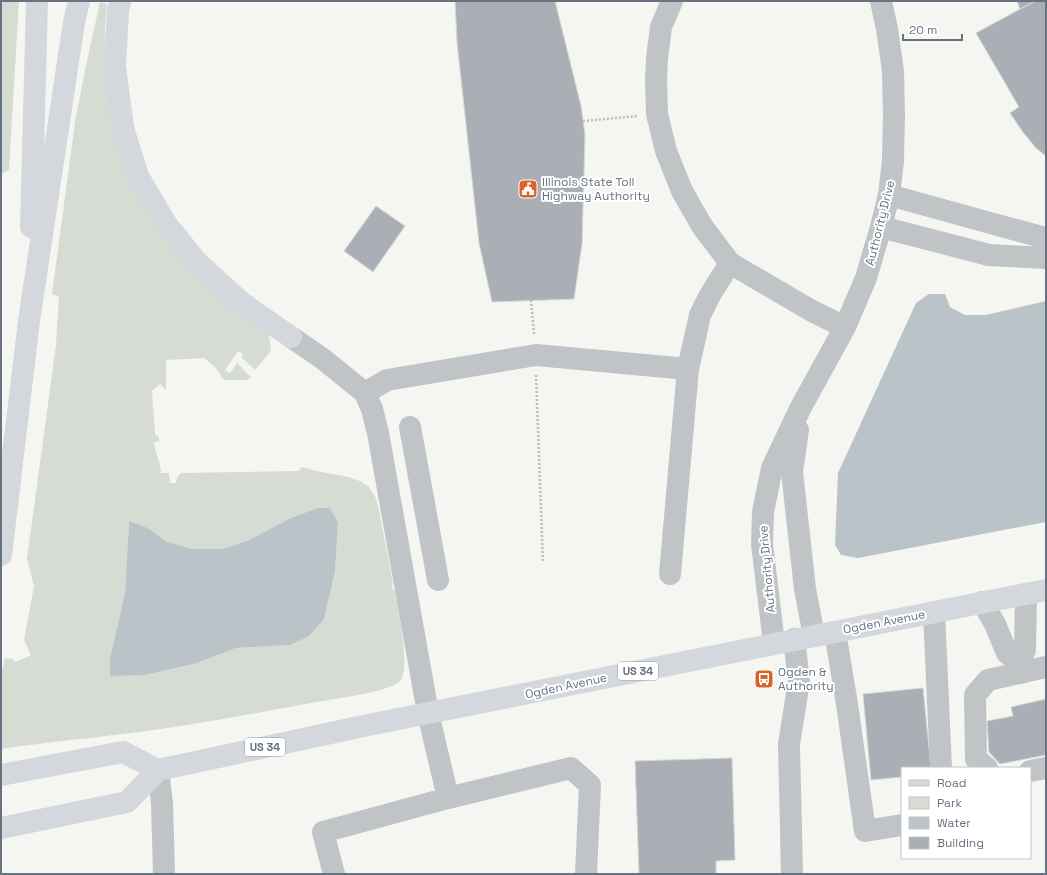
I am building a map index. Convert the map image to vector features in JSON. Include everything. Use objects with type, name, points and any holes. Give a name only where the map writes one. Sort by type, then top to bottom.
[{"type":"main road","points":[[29,321],[37,1]]},
{"type":"main road","points":[[1,555],[29,321],[74,22],[79,1]]},
{"type":"main road","points":[[120,1],[118,11],[115,66],[123,128],[138,176],[167,225],[198,263],[242,303],[291,337]]},
{"type":"main road","name":"Ogden Avenue","points":[[158,770],[428,713],[1036,592]]},
{"type":"main road","points":[[1,775],[123,752],[158,770],[126,802],[1,828]]},
{"type":"street","points":[[672,1],[661,26],[657,58],[657,114],[666,151],[682,191],[702,226],[730,263],[812,311],[845,327]]},
{"type":"street","name":"Authority Drive","points":[[804,637],[762,544],[763,512],[772,468],[801,407],[845,327],[866,278],[889,194],[893,161],[894,71],[881,1]]},
{"type":"street","points":[[889,194],[1046,238]]},
{"type":"street","points":[[881,227],[989,255],[1046,258]]},
{"type":"street","points":[[670,574],[688,369],[700,315],[710,295],[730,263]]},
{"type":"street","points":[[291,337],[324,359],[365,393],[372,409],[378,433],[428,713],[448,798]]},
{"type":"street","points":[[365,393],[387,380],[536,355],[688,369]]},
{"type":"street","name":"Authority Drive","points":[[801,407],[792,472],[805,589],[804,637]]},
{"type":"street","points":[[410,427],[438,580]]},
{"type":"street","points":[[1020,667],[1026,650],[1036,592]]},
{"type":"street","points":[[982,602],[995,624],[1007,653],[1020,667]]},
{"type":"street","points":[[934,612],[941,767]]},
{"type":"street","points":[[804,637],[847,704],[865,830],[901,825]]},
{"type":"street","points":[[792,874],[789,744],[804,637]]},
{"type":"street","points":[[986,767],[976,759],[975,695],[988,680],[1020,667],[1046,667]]},
{"type":"street","points":[[334,874],[322,832],[448,798],[571,768],[590,785],[586,874]]},
{"type":"street","points":[[1031,771],[1046,768]]},
{"type":"street","points":[[158,770],[162,803],[164,874]]},
{"type":"path","points":[[583,121],[657,114]]},
{"type":"path","points":[[531,300],[536,355],[543,562]]},
{"type":"green space","points":[[1,1],[19,1],[9,169],[11,169],[1,174]]},
{"type":"green space","points":[[100,2],[107,4],[105,27],[106,75],[121,152],[244,315],[269,335],[271,351],[255,370],[241,357],[243,354],[238,351],[225,370],[230,373],[237,363],[251,377],[247,380],[224,380],[214,366],[204,358],[166,360],[166,390],[160,384],[152,391],[155,434],[159,437],[159,441],[154,442],[161,473],[169,473],[170,483],[176,483],[177,477],[181,473],[298,471],[302,467],[349,477],[362,482],[369,487],[375,496],[379,510],[393,583],[392,587],[395,592],[403,638],[403,674],[400,681],[394,685],[374,692],[187,725],[1,749],[1,675],[5,658],[12,659],[16,662],[31,655],[24,640],[34,586],[27,559],[56,345],[59,297],[52,294],[75,122]],"holes":[[[317,508],[338,523],[335,572],[324,619],[290,645],[236,648],[197,663],[110,676],[110,658],[125,593],[129,522],[150,529],[164,541],[192,549],[222,549],[247,541],[291,518]]]},
{"type":"water","points":[[929,294],[945,294],[950,307],[965,315],[986,315],[1046,301],[1046,522],[858,558],[841,555],[835,545],[838,473],[916,303]]},
{"type":"water","points":[[317,508],[330,508],[338,523],[335,572],[324,619],[309,636],[290,645],[236,648],[197,663],[145,675],[110,676],[110,658],[125,593],[129,521],[150,529],[165,541],[192,549],[222,549],[247,541],[291,518]]},
{"type":"building","name":"Illinois State Toll Highway Authority","points":[[455,1],[555,1],[581,106],[585,135],[582,244],[574,299],[492,302],[479,243],[457,42]]},
{"type":"building","points":[[1017,1],[1035,1],[1020,9]]},
{"type":"building","points":[[1035,1],[1046,1],[1046,156],[1036,148],[1010,113],[1019,107],[976,33]]},
{"type":"building","points":[[376,206],[405,226],[373,272],[344,251]]},
{"type":"building","points":[[923,688],[931,767],[901,767],[901,777],[871,780],[863,694]]},
{"type":"building","points":[[1046,699],[1046,755],[1000,764],[989,752],[987,721],[1013,716],[1011,707]]},
{"type":"building","points":[[732,758],[735,860],[716,861],[716,874],[639,874],[635,761]]},
{"type":"place","name":"Illinois State Toll Highway Authority","points":[[528,189]]},
{"type":"place","name":"Ogden & Authority","points":[[764,679]]}]
